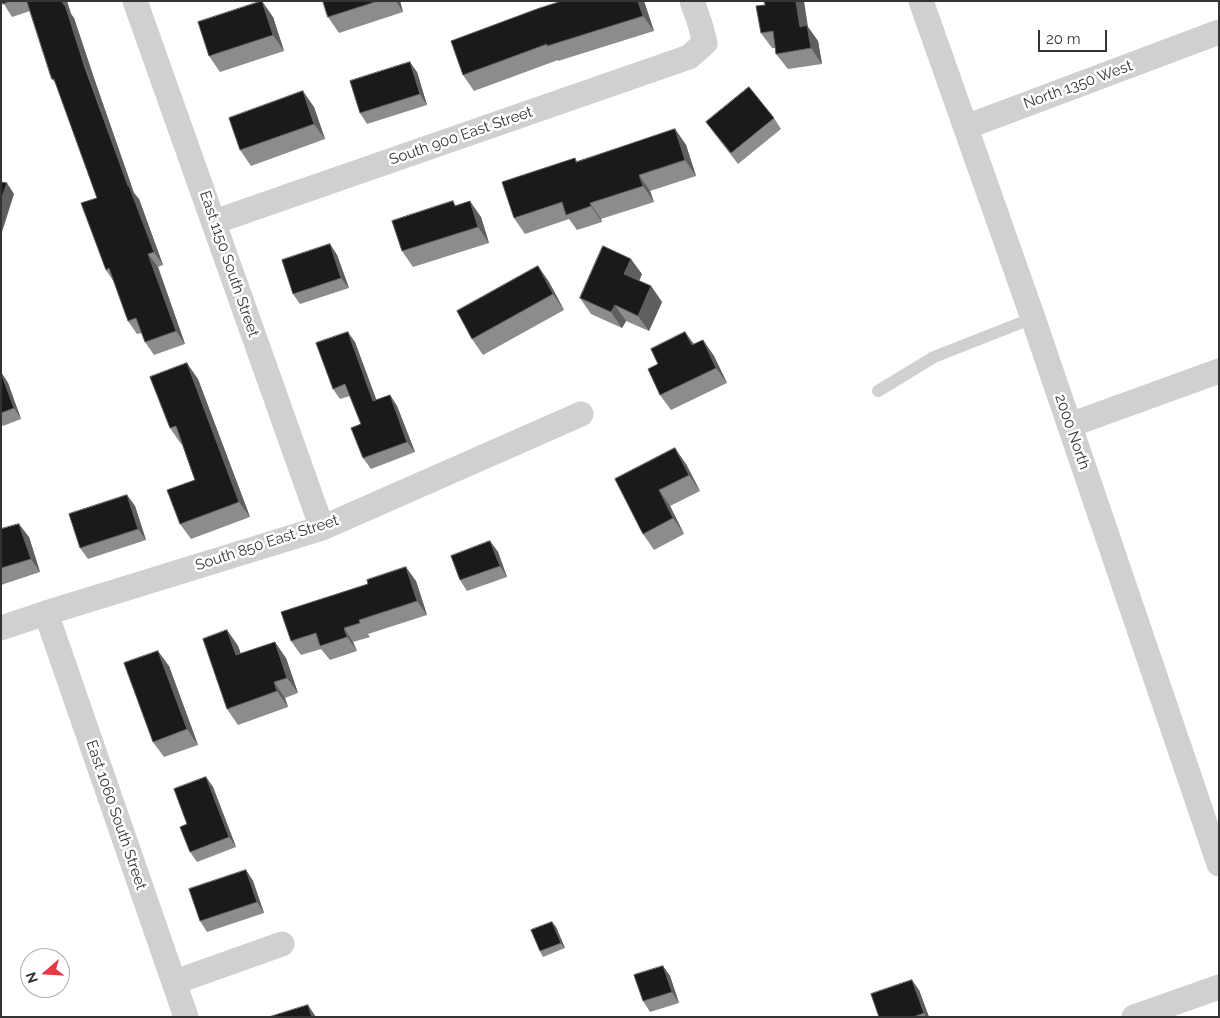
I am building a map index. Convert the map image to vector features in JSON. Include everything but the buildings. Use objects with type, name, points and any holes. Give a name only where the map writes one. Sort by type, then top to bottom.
[{"type":"street","name":"East 1150 South Street","points":[[135,1],[322,528]]},
{"type":"street","name":"South 900 East Street","points":[[214,222],[689,57],[705,43],[692,1]]},
{"type":"street","name":"2000 North","points":[[922,1],[1034,318],[1219,864]]},
{"type":"street","name":"North 1350 West","points":[[966,127],[1219,32]]},
{"type":"street","points":[[1070,425],[1219,371]]},
{"type":"street","name":"South 850 East Street","points":[[1,628],[322,528],[581,414]]},
{"type":"street","name":"East 1060 South Street","points":[[46,613],[186,1017]]},
{"type":"street","points":[[175,982],[282,944]]},
{"type":"street","points":[[1134,1017],[1219,987]]},
{"type":"lane","points":[[878,391],[934,357],[1034,318]]}]
